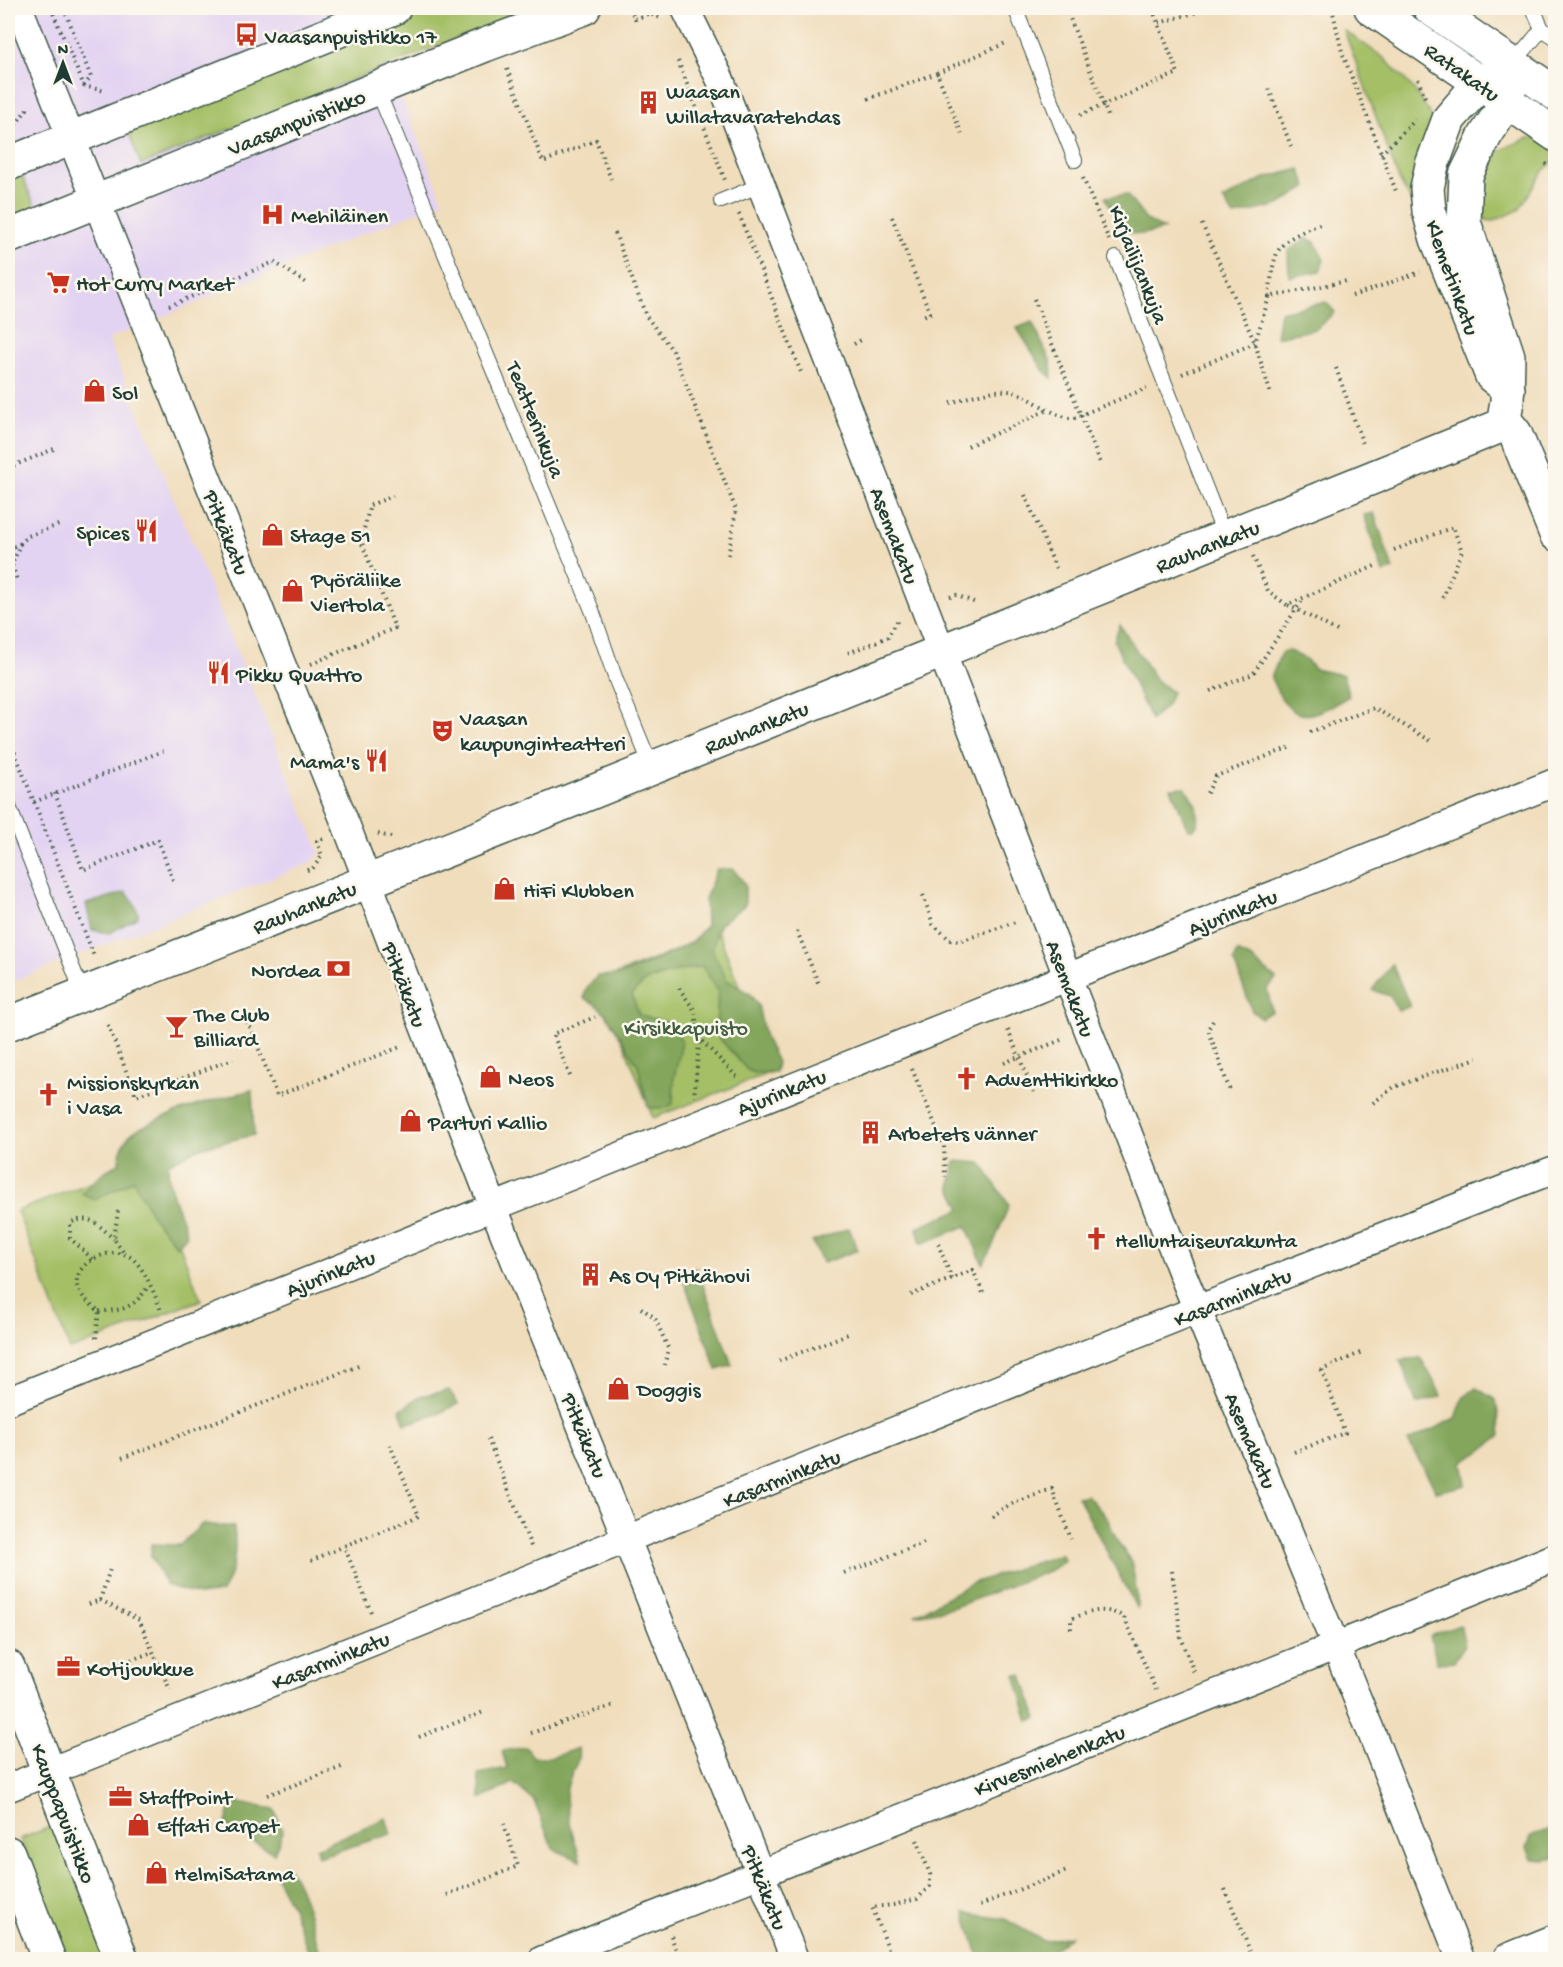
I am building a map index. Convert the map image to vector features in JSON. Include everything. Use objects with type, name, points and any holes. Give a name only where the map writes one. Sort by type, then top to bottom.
[{"type":"street","name":"Pitkäkatu","points":[[19,8],[348,830],[493,1206],[795,1959]]},
{"type":"street","points":[[8,164],[350,20],[394,8]]},
{"type":"street","name":"Vaasanpuistikko","points":[[8,237],[584,8]]},
{"type":"street","name":"Asemakatu","points":[[685,8],[720,79],[1197,1309],[1336,1646],[1461,1959]]},
{"type":"street","name":"Asemakatu","points":[[704,8],[720,79]]},
{"type":"street","name":"Ratakatu","points":[[1371,8],[1556,135]]},
{"type":"street","name":"Ratakatu","points":[[1430,8],[1556,94]]},
{"type":"street","name":"Klemetinkatu","points":[[1508,389],[1492,376],[1437,239],[1429,212],[1427,188],[1432,165],[1449,119],[1480,83],[1513,64]]},
{"type":"street","name":"Klemetinkatu","points":[[1503,425],[1508,389],[1508,357],[1464,222],[1466,175],[1485,136],[1507,102],[1513,64]]},
{"type":"street","points":[[1503,425],[1515,433],[1556,534]]},
{"type":"street","name":"Rauhankatu","points":[[8,1024],[78,979],[367,882],[941,652],[1238,543],[1503,425]]},
{"type":"street","name":"Ajurinkatu","points":[[8,1401],[1556,783]]},
{"type":"street","name":"Kasarminkatu","points":[[8,1788],[1197,1309],[1556,1169]]},
{"type":"street","name":"Kirvesmiehenkatu","points":[[542,1959],[1556,1557]]},
{"type":"street","name":"Kauppapuistikko","points":[[8,1667],[123,1959]]},
{"type":"street","points":[[8,1853],[50,1959]]},
{"type":"street","points":[[1509,1959],[1556,1941]]},
{"type":"lane","points":[[1014,8],[1075,160]]},
{"type":"lane","points":[[1533,8],[1542,29],[1556,39]]},
{"type":"lane","points":[[1513,64],[1542,29]]},
{"type":"lane","name":"Teatterinkuja","points":[[377,89],[592,609],[616,680],[652,768]]},
{"type":"lane","points":[[726,199],[761,186]]},
{"type":"lane","name":"Kirjailijankuja","points":[[1116,258],[1238,543]]},
{"type":"lane","points":[[8,804],[78,979]]},
{"type":"path","points":[[51,8],[84,86],[103,92]]},
{"type":"path","points":[[64,8],[91,77],[84,86]]},
{"type":"path","points":[[630,8],[635,19],[649,14],[661,18],[664,25]]},
{"type":"path","points":[[1066,8],[1108,116]]},
{"type":"path","points":[[1060,123],[1178,73],[1152,8]]},
{"type":"path","points":[[1159,23],[1197,12],[1201,8]]},
{"type":"path","points":[[868,99],[937,73],[1025,34]]},
{"type":"path","points":[[675,54],[726,199],[806,385]]},
{"type":"path","points":[[507,69],[543,162],[596,140],[611,178]]},
{"type":"path","points":[[937,73],[963,137]]},
{"type":"path","points":[[1269,89],[1292,146]]},
{"type":"path","points":[[14,127],[27,110],[23,100]]},
{"type":"path","points":[[1381,154],[1419,116]]},
{"type":"path","name":"Kirjailijankuja","points":[[1075,160],[1116,258]]},
{"type":"path","points":[[892,217],[930,313],[921,317]]},
{"type":"path","points":[[1269,297],[1273,259],[1285,242],[1291,236],[1322,223]]},
{"type":"path","points":[[1202,224],[1255,343],[1271,395]]},
{"type":"path","points":[[615,233],[646,316],[673,351],[736,510],[729,557]]},
{"type":"path","points":[[170,306],[274,262],[308,284]]},
{"type":"path","points":[[1352,296],[1426,270]]},
{"type":"path","points":[[1034,300],[1101,465]]},
{"type":"path","points":[[854,344],[861,340]]},
{"type":"path","points":[[1336,368],[1364,447],[1354,452]]},
{"type":"path","points":[[968,446],[1050,409]]},
{"type":"path","points":[[8,468],[54,449]]},
{"type":"path","points":[[311,665],[395,628],[361,541],[370,505],[393,495]]},
{"type":"path","points":[[1025,495],[1056,571],[1067,567]]},
{"type":"path","points":[[8,549],[20,544],[28,536],[61,524]]},
{"type":"path","points":[[1394,550],[1453,526],[1462,551],[1441,602]]},
{"type":"path","points":[[1238,543],[1268,591],[1287,605],[1341,633]]},
{"type":"path","points":[[17,580],[12,566],[20,544]]},
{"type":"path","points":[[1287,605],[1376,566]]},
{"type":"path","points":[[845,655],[888,637],[898,618],[956,595],[975,603],[985,599]]},
{"type":"path","points":[[1210,691],[1253,674],[1303,598]]},
{"type":"path","points":[[894,607],[898,618]]},
{"type":"path","points":[[1310,732],[1374,708],[1433,742]]},
{"type":"path","points":[[8,735],[94,956]]},
{"type":"path","points":[[1207,794],[1216,776],[1291,747]]},
{"type":"path","points":[[34,802],[163,751]]},
{"type":"path","points":[[55,794],[83,870],[158,840],[173,880]]},
{"type":"path","points":[[302,872],[313,868],[322,856],[317,841],[372,821],[378,834],[398,838]]},
{"type":"path","points":[[922,896],[933,924],[950,940],[961,941],[1014,922]]},
{"type":"path","points":[[797,931],[819,985]]},
{"type":"path","points":[[78,979],[94,956],[105,951]]},
{"type":"path","points":[[678,988],[695,1011],[698,1037],[694,1099]]},
{"type":"path","points":[[570,1076],[553,1034],[594,1017]]},
{"type":"path","points":[[242,1018],[249,1024],[277,1096],[400,1047]]},
{"type":"path","points":[[1213,1021],[1208,1029],[1230,1090]]},
{"type":"path","points":[[1006,1023],[1035,1095]]},
{"type":"path","points":[[108,1025],[136,1096],[233,1059]]},
{"type":"path","points":[[698,1037],[740,1080]]},
{"type":"path","points":[[1004,1063],[1061,1040]]},
{"type":"path","points":[[1373,1103],[1394,1087],[1476,1058]]},
{"type":"path","points":[[910,1062],[944,1146],[945,1177]]},
{"type":"path","points":[[114,1239],[118,1211]]},
{"type":"path","points":[[92,1259],[70,1238],[70,1223],[79,1219],[93,1221],[114,1239],[124,1254],[135,1261],[162,1314]]},
{"type":"path","points":[[938,1244],[952,1279]]},
{"type":"path","points":[[124,1254],[104,1254],[92,1259],[79,1272],[77,1284],[80,1294],[99,1311],[123,1309],[139,1301],[149,1285]]},
{"type":"path","points":[[911,1295],[973,1270],[983,1293]]},
{"type":"path","points":[[641,1308],[655,1318],[668,1348],[666,1365]]},
{"type":"path","points":[[96,1341],[99,1311]]},
{"type":"path","points":[[779,1361],[848,1334]]},
{"type":"path","points":[[1294,1452],[1345,1432],[1322,1370],[1362,1352]]},
{"type":"path","points":[[122,1458],[361,1365]]},
{"type":"path","points":[[488,1439],[532,1550]]},
{"type":"path","points":[[311,1561],[419,1516],[390,1445]]},
{"type":"path","points":[[991,1516],[1011,1504],[1052,1489],[1071,1539]]},
{"type":"path","points":[[844,1573],[924,1543]]},
{"type":"path","points":[[344,1546],[371,1612]]},
{"type":"path","points":[[100,1600],[111,1566]]},
{"type":"path","points":[[1172,1571],[1181,1637],[1196,1678]]},
{"type":"path","points":[[89,1604],[100,1600],[140,1620],[170,1690]]},
{"type":"path","points":[[1071,1629],[1071,1619],[1097,1609],[1114,1611],[1124,1617],[1157,1694]]},
{"type":"path","points":[[114,1666],[153,1652]]},
{"type":"path","points":[[531,1733],[614,1706]]},
{"type":"path","points":[[418,1737],[486,1711]]},
{"type":"path","points":[[267,1795],[342,1767]]},
{"type":"path","points":[[447,1896],[519,1866],[504,1824]]},
{"type":"path","points":[[893,1959],[872,1907],[917,1899],[930,1886],[930,1874],[916,1838]]},
{"type":"path","points":[[980,1905],[1069,1870]]},
{"type":"path","points":[[1225,1889],[1250,1951]]},
{"type":"path","points":[[668,1927],[680,1959]]},
{"type":"shaded area","points":[[8,8],[365,8],[443,201],[108,339],[320,853],[311,863],[8,983]]},
{"type":"green space","points":[[434,8],[532,8],[141,165],[128,131]]},
{"type":"green space","points":[[1344,30],[1384,58],[1414,89],[1435,122],[1418,213],[1399,180]]},
{"type":"green space","points":[[1528,138],[1555,142],[1555,161],[1543,171],[1519,210],[1494,221],[1485,220],[1483,186],[1489,161],[1502,150]]},
{"type":"green space","points":[[1300,169],[1307,187],[1279,205],[1234,216],[1223,200],[1262,179]]},
{"type":"green space","points":[[21,173],[36,208],[8,220],[8,179]]},
{"type":"green space","points":[[1127,195],[1146,220],[1164,229],[1140,234],[1126,231],[1105,197]]},
{"type":"green space","points":[[1306,238],[1315,242],[1324,260],[1320,271],[1289,277],[1288,251]]},
{"type":"green space","points":[[1326,302],[1335,312],[1316,329],[1276,337],[1280,312]]},
{"type":"green space","points":[[1032,322],[1051,362],[1052,378],[1044,371],[1017,328]]},
{"type":"green space","points":[[1374,513],[1393,569],[1383,573],[1364,515]]},
{"type":"green space","points":[[1120,625],[1156,680],[1172,692],[1167,705],[1151,720],[1114,641]]},
{"type":"green space","points":[[1287,650],[1306,659],[1314,669],[1343,675],[1349,696],[1311,714],[1294,711],[1286,705],[1271,678],[1281,653]]},
{"type":"green space","points":[[1185,787],[1196,805],[1198,824],[1193,829],[1188,829],[1171,788]]},
{"type":"green space","points":[[717,869],[733,869],[745,884],[745,905],[719,925],[712,950],[727,980],[750,994],[758,1005],[765,1038],[777,1062],[775,1072],[754,1073],[747,1070],[721,1040],[716,1030],[718,991],[702,966],[677,971],[645,981],[632,995],[639,1015],[672,1024],[682,1042],[674,1077],[673,1104],[666,1108],[648,1108],[638,1065],[606,1014],[584,998],[586,989],[597,976],[620,975],[661,958],[693,941],[706,926],[705,899]]},
{"type":"green space","points":[[126,892],[136,907],[138,917],[110,933],[92,930],[86,904]]},
{"type":"green space","name":"Kirsikkapuisto","points":[[719,934],[772,1072],[653,1118],[599,981]]},
{"type":"green space","points":[[1237,952],[1252,959],[1276,979],[1267,989],[1272,1011],[1261,1018],[1252,1011],[1234,962]]},
{"type":"green space","points":[[1392,964],[1410,1006],[1398,1011],[1390,996],[1372,990]]},
{"type":"green space","points":[[252,1090],[254,1135],[203,1147],[169,1163],[171,1190],[187,1235],[177,1246],[154,1219],[133,1180],[95,1200],[82,1193],[102,1173],[119,1163],[123,1145],[135,1131],[176,1112]]},
{"type":"green space","points":[[147,1161],[201,1300],[70,1350],[17,1211]]},
{"type":"green space","points":[[955,1161],[981,1163],[1009,1205],[983,1264],[966,1226],[921,1244],[917,1228],[961,1209],[950,1187]]},
{"type":"green space","points":[[849,1228],[858,1250],[823,1263],[812,1242]]},
{"type":"green space","points":[[697,1268],[732,1365],[717,1370],[681,1274]]},
{"type":"green space","points":[[1421,1358],[1442,1396],[1417,1404],[1400,1360]]},
{"type":"green space","points":[[1476,1388],[1496,1400],[1501,1435],[1480,1452],[1462,1462],[1466,1485],[1437,1492],[1408,1441],[1456,1418],[1463,1398]]},
{"type":"green space","points":[[449,1390],[458,1404],[438,1414],[405,1424],[400,1410],[420,1396]]},
{"type":"green space","points":[[1087,1495],[1107,1518],[1118,1542],[1132,1563],[1137,1609],[1078,1497]]},
{"type":"green space","points":[[202,1524],[234,1527],[235,1544],[232,1569],[222,1592],[199,1595],[166,1585],[151,1556],[151,1544],[180,1545]]},
{"type":"green space","points":[[1062,1554],[1064,1561],[1049,1571],[952,1608],[915,1615],[972,1583]]},
{"type":"green space","points":[[1460,1625],[1465,1645],[1454,1661],[1437,1663],[1430,1636]]},
{"type":"green space","points":[[1015,1675],[1022,1675],[1037,1718],[1029,1721]]},
{"type":"green space","points":[[526,1747],[533,1757],[553,1757],[578,1748],[577,1763],[568,1783],[566,1795],[570,1824],[581,1861],[553,1849],[534,1801],[513,1783],[481,1799],[478,1774],[507,1768],[502,1751]]},
{"type":"green space","points":[[232,1802],[274,1809],[283,1832],[274,1853],[225,1826]]},
{"type":"green space","points":[[386,1818],[391,1834],[318,1857],[316,1848]]},
{"type":"green space","points":[[55,1825],[108,1959],[68,1959],[20,1839]]},
{"type":"green space","points":[[1550,1829],[1555,1831],[1555,1858],[1532,1859],[1527,1848],[1531,1836]]},
{"type":"green space","points":[[285,1864],[303,1895],[322,1959],[311,1959],[292,1907],[276,1877]]},
{"type":"green space","points":[[965,1913],[1005,1919],[1043,1941],[1070,1936],[1043,1959],[979,1959]]},
{"type":"place","name":"Vaasanpuistikko 17","points":[[247,35]]},
{"type":"place","name":"Waasan Willatavaratehdas","points":[[648,103]]},
{"type":"place","name":"Mehiläinen","points":[[273,214]]},
{"type":"place","name":"Hot Curry Market","points":[[58,282]]},
{"type":"place","name":"Sol","points":[[94,391]]},
{"type":"place","name":"Spices","points":[[147,531]]},
{"type":"place","name":"Stage 51","points":[[272,534]]},
{"type":"place","name":"Pyöräliike Viertola","points":[[293,591]]},
{"type":"place","name":"Pikku Quattro","points":[[218,673]]},
{"type":"place","name":"Vaasan kaupunginteatteri","points":[[442,730]]},
{"type":"place","name":"Mama's","points":[[377,760]]},
{"type":"place","name":"HiFi Klubben","points":[[505,889]]},
{"type":"place","name":"Nordea","points":[[339,969]]},
{"type":"place","name":"The Club Billiard","points":[[176,1026]]},
{"type":"place","name":"Neos","points":[[490,1077]]},
{"type":"place","name":"Adventtikirkko","points":[[967,1078]]},
{"type":"place","name":"Missionskyrkan i Vasa","points":[[49,1094]]},
{"type":"place","name":"Parturi Kallio","points":[[410,1121]]},
{"type":"place","name":"Arbetets vänner","points":[[870,1132]]},
{"type":"place","name":"Helluntaiseurakunta","points":[[1097,1239]]},
{"type":"place","name":"As Oy Pitkähovi","points":[[591,1274]]},
{"type":"place","name":"Doggis","points":[[619,1388]]},
{"type":"place","name":"Kotijoukkue","points":[[69,1667]]},
{"type":"place","name":"StaffPoint","points":[[121,1796]]},
{"type":"place","name":"Effati Carpet","points":[[139,1824]]},
{"type":"place","name":"HelmiSatama","points":[[156,1872]]}]
